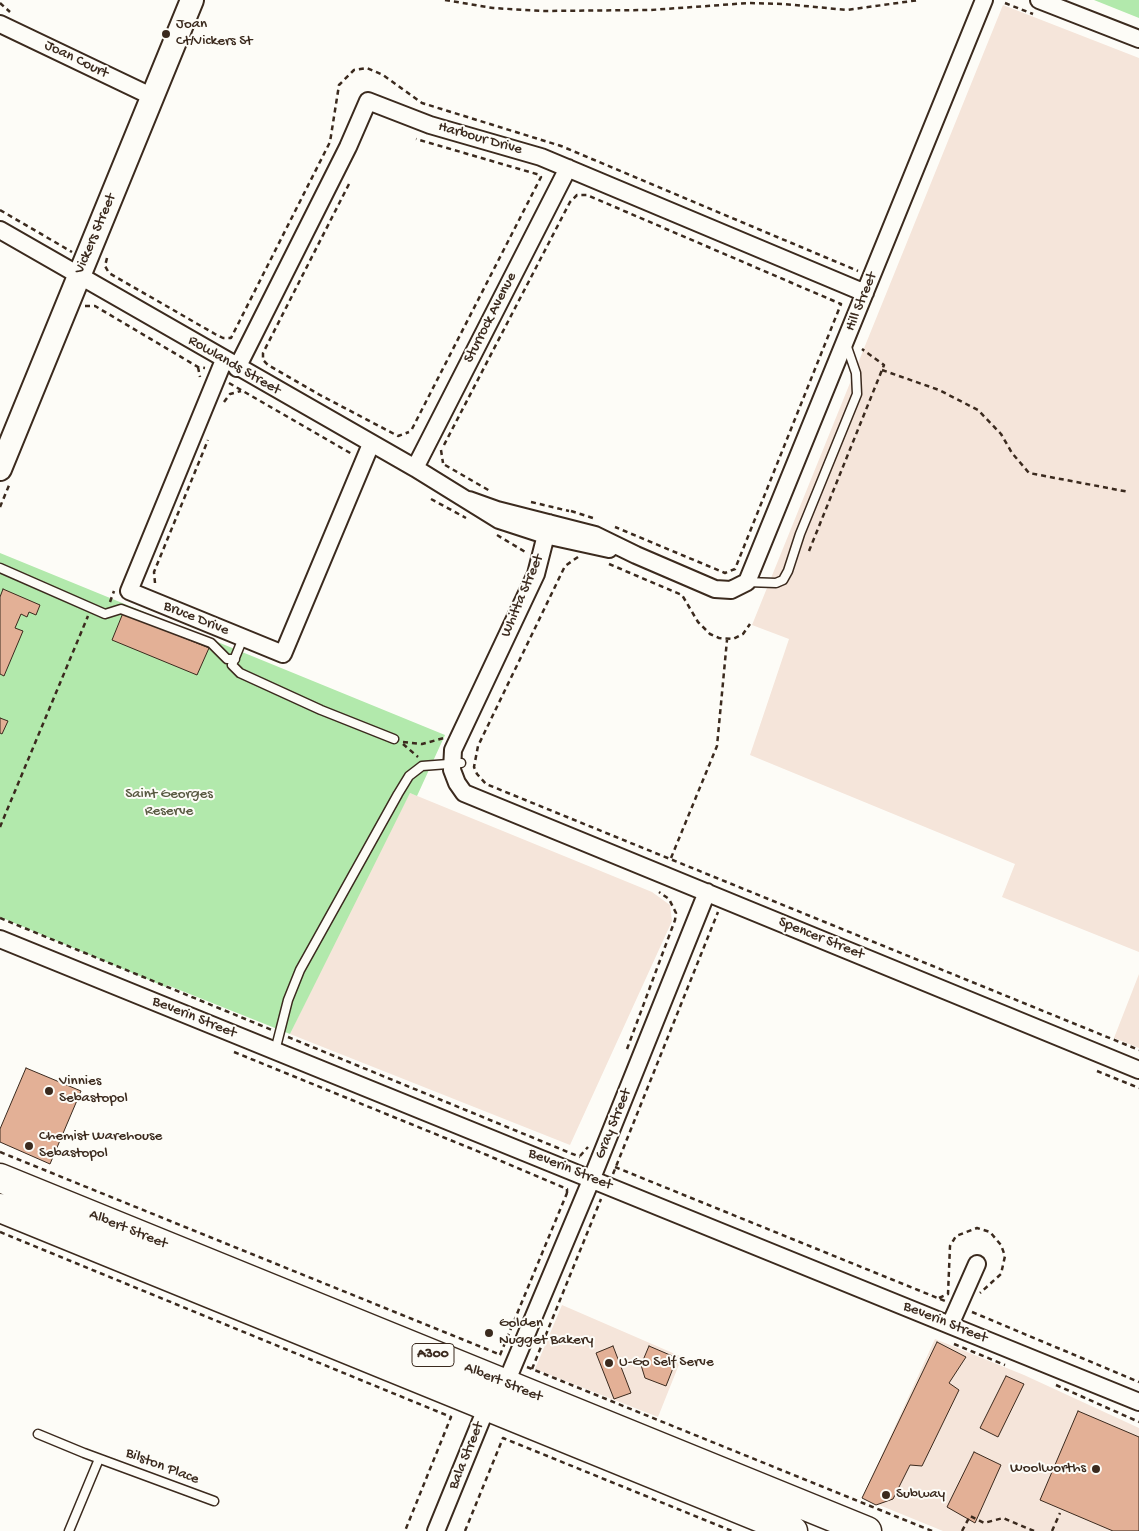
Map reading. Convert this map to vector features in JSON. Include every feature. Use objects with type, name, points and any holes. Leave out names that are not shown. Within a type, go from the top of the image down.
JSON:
[{"type":"highway","name":"Albert Street","points":[[0,1178],[866,1531]]},
{"type":"highway","name":"Albert Street","points":[[0,1208],[794,1531]]},
{"type":"street","name":"Vickers Street","points":[[0,469],[192,0]]},
{"type":"street","name":"Hill Street","points":[[747,582],[984,0]]},
{"type":"street","points":[[1039,0],[1139,38]]},
{"type":"street","name":"Joan Court","points":[[6,19],[153,97]]},
{"type":"street","name":"Harbour Drive","points":[[231,364],[348,147],[368,100],[423,122],[532,154],[568,168],[865,294]]},
{"type":"street","name":"Sturrock Avenue","points":[[415,468],[568,168]]},
{"type":"street","name":"Rowlands Street","points":[[0,230],[415,468],[507,524],[587,538],[636,555],[727,594],[747,582]]},
{"type":"street","name":"Bruce Drive","points":[[231,364],[218,376],[129,591],[283,654],[371,444]]},
{"type":"street","name":"Whitta Street","points":[[463,785],[456,764],[457,741],[533,581],[550,532]]},
{"type":"street","name":"Whitta Street","points":[[456,764],[541,584],[550,532]]},
{"type":"street","name":"Spencer Street","points":[[463,785],[480,798],[502,810],[1139,1070]]},
{"type":"street","name":"Gray Street","points":[[491,1408],[592,1178],[706,892]]},
{"type":"street","name":"Beverin Street","points":[[0,939],[592,1178],[1139,1402]]},
{"type":"street","points":[[950,1326],[977,1264]]},
{"type":"street","name":"Bala Street","points":[[436,1531],[491,1408]]},
{"type":"lane","points":[[747,582],[776,583],[783,580],[788,571],[800,534],[857,394],[858,385],[854,366],[845,343]]},
{"type":"lane","points":[[0,568],[105,614],[122,609],[211,642],[227,659],[235,659]]},
{"type":"lane","points":[[244,638],[232,665],[240,673],[321,710],[394,740]]},
{"type":"lane","points":[[275,1051],[290,995],[304,961],[373,835],[409,776],[417,769],[427,765],[456,764]]},
{"type":"lane","name":"Bilston Place","points":[[38,1434],[99,1459],[214,1501]]},
{"type":"lane","points":[[70,1531],[99,1459]]},
{"type":"path","points":[[445,0],[492,8],[542,11],[651,10],[749,3],[847,10],[920,0]]},
{"type":"path","points":[[0,3],[6,19]]},
{"type":"path","points":[[108,257],[105,266],[109,273],[215,334],[223,338],[231,338],[330,142],[339,85],[350,72],[367,68],[383,75],[422,103],[562,146],[872,277]]},
{"type":"path","points":[[412,429],[541,177],[540,175],[416,139]]},
{"type":"path","points":[[349,184],[263,353],[263,360],[320,395],[398,436],[409,432]]},
{"type":"path","points":[[496,494],[444,464],[441,450],[570,202],[577,195],[587,195],[841,304],[735,569],[725,573],[610,525]]},
{"type":"path","points":[[0,210],[72,252],[76,243]]},
{"type":"path","points":[[82,310],[88,305],[95,306],[364,461]]},
{"type":"path","points":[[809,551],[884,365],[862,349]]},
{"type":"path","points":[[882,370],[939,390],[978,410],[1001,434],[1015,457],[1029,472],[1087,484],[1114,487],[1129,492]]},
{"type":"path","points":[[224,402],[230,394],[243,392]]},
{"type":"path","points":[[155,582],[154,572],[209,438]]},
{"type":"path","points":[[523,500],[570,511],[587,538],[574,558],[565,566],[478,746],[475,771],[486,784],[1139,1050]]},
{"type":"path","points":[[604,562],[682,595],[700,625],[710,634],[727,640],[743,634],[750,624]]},
{"type":"path","points":[[0,827],[91,608]]},
{"type":"path","points":[[671,858],[717,746],[727,640]]},
{"type":"path","points":[[427,765],[400,741],[422,744],[447,737],[457,741]]},
{"type":"path","points":[[625,1053],[675,920],[676,913],[669,899],[659,892]]},
{"type":"path","points":[[723,899],[615,1167],[946,1301]]},
{"type":"path","points":[[0,918],[580,1157],[590,1145]]},
{"type":"path","points":[[0,1152],[500,1355],[567,1188],[234,1052]]},
{"type":"path","points":[[1097,1071],[1139,1088]]},
{"type":"path","points":[[601,1200],[532,1369],[932,1531]]},
{"type":"path","points":[[938,1298],[948,1294],[950,1246],[956,1236],[976,1228],[990,1232],[1001,1245],[1005,1256],[1001,1274],[976,1297]]},
{"type":"path","points":[[0,1232],[451,1417],[405,1531]]},
{"type":"path","points":[[972,1308],[975,1313],[1139,1382]]},
{"type":"path","points":[[953,1344],[1012,1368]]},
{"type":"path","points":[[1053,1384],[1139,1422]]},
{"type":"path","points":[[465,1531],[503,1438],[732,1531]]},
{"type":"path","points":[[1052,1531],[1060,1513]]},
{"type":"path","points":[[962,1531],[970,1516],[984,1523],[1003,1518],[1034,1531]]},
{"type":"shaded area","points":[[1003,5],[1139,58],[1139,952],[1002,897],[1015,864],[750,755],[789,639],[752,625]]},
{"type":"shaded area","points":[[410,793],[652,892],[670,905],[672,921],[570,1145],[290,1034],[377,854]]},
{"type":"shaded area","points":[[1139,974],[1139,1048],[1114,1038]]},
{"type":"shaded area","name":"U-Go Self Serve","points":[[562,1305],[682,1357],[658,1417],[535,1369]]},
{"type":"shaded area","points":[[935,1339],[1024,1375],[1139,1428],[1139,1531],[943,1531],[862,1498]]},
{"type":"green space","points":[[1094,0],[1139,0],[1139,18]]},
{"type":"green space","name":"Saint Georges Reserve","points":[[0,553],[445,735],[417,796],[410,793],[290,1034],[167,985],[166,987],[0,917]]},
{"type":"building","points":[[3,589],[40,605],[36,615],[29,612],[27,617],[21,614],[15,628],[23,631],[4,676],[0,674],[0,597]]},
{"type":"building","points":[[123,613],[209,648],[197,675],[112,640]]},
{"type":"building","points":[[0,718],[8,721],[2,734],[0,733]]},
{"type":"building","points":[[26,1068],[81,1091],[50,1164],[0,1142],[0,1129]]},
{"type":"building","points":[[937,1342],[966,1357],[949,1383],[959,1390],[922,1466],[910,1465],[893,1499],[876,1505],[862,1498]]},
{"type":"building","points":[[613,1346],[631,1393],[614,1399],[596,1353]]},
{"type":"building","points":[[649,1346],[677,1358],[666,1386],[645,1378],[641,1365]]},
{"type":"building","points":[[1006,1376],[1024,1384],[998,1437],[980,1428]]},
{"type":"building","name":"Woolworths","points":[[1078,1411],[1139,1437],[1139,1531],[1113,1531],[1040,1500]]},
{"type":"building","points":[[974,1452],[1001,1465],[975,1523],[947,1507]]},
{"type":"place","name":"Joan Ct/Vickers St","points":[[166,34]]},
{"type":"place","name":"Vinnies Sebastopol","points":[[49,1091]]},
{"type":"place","name":"Chemist Warehouse Sebastopol","points":[[29,1146]]},
{"type":"place","name":"Golden Nugget Bakery","points":[[489,1333]]},
{"type":"place","name":"U-Go Self Serve","points":[[609,1363]]},
{"type":"place","name":"Woolworths","points":[[1096,1469]]},
{"type":"place","name":"Subway","points":[[886,1495]]}]
